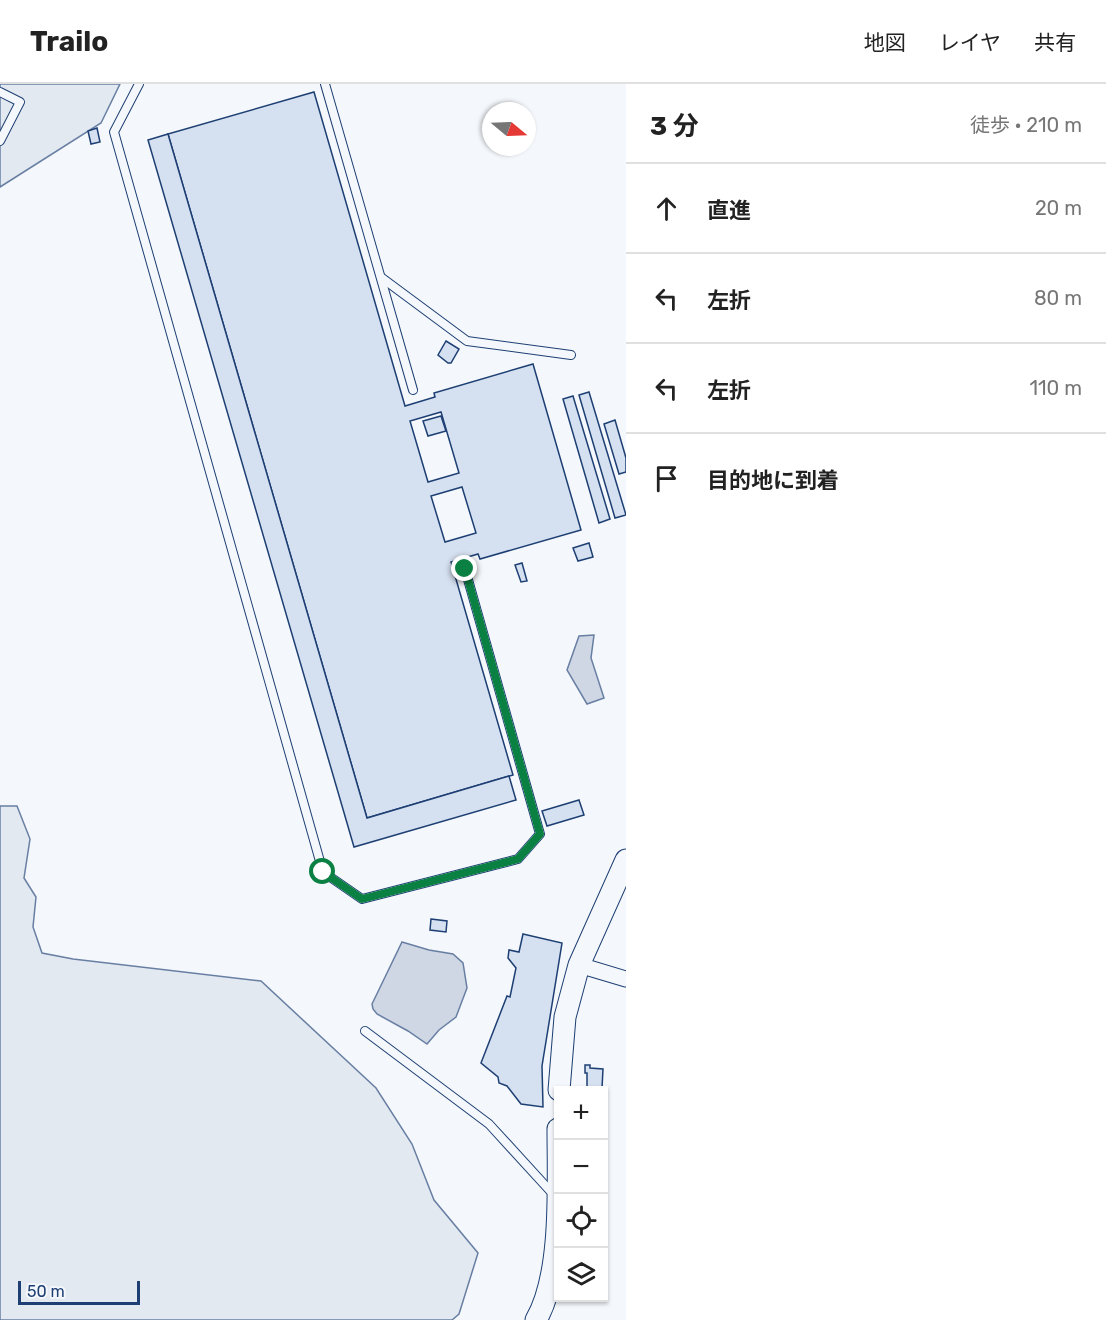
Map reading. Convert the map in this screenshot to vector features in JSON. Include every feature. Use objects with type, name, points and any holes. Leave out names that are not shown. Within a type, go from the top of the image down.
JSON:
[{"type":"main road","points":[[559,1086],[565,1017],[579,965],[626,860]]},
{"type":"main road","points":[[558,1140],[558,1194]]},
{"type":"main road","points":[[536,1320],[553,1270],[555,1248]]},
{"type":"street","points":[[579,965],[626,979]]},
{"type":"lane","points":[[139,84],[114,132],[323,872],[362,899],[518,859],[540,834],[465,569]]},
{"type":"lane","points":[[325,84],[413,390]]},
{"type":"lane","points":[[0,92],[20,102],[0,141]]},
{"type":"lane","points":[[381,277],[467,341],[572,356]]},
{"type":"lane","points":[[365,1031],[489,1124],[554,1195]]},
{"type":"shaded area","points":[[0,84],[120,84],[101,123],[0,187]]},
{"type":"shaded area","points":[[594,635],[591,658],[604,698],[587,704],[567,670],[579,636]]},
{"type":"shaded area","points":[[0,806],[17,806],[30,839],[24,878],[36,897],[33,927],[42,953],[73,959],[261,981],[376,1088],[412,1144],[434,1200],[478,1253],[459,1314],[452,1320],[0,1320]]},
{"type":"shaded area","points":[[402,942],[453,954],[463,963],[467,988],[456,1017],[439,1030],[427,1044],[377,1014],[373,1009],[372,1004]]},
{"type":"building","points":[[314,92],[405,406],[435,397],[434,393],[533,364],[581,530],[480,559],[478,554],[451,562],[513,775],[367,818],[168,134]],"holes":[[[441,412],[459,473],[428,482],[410,421]],[[462,487],[476,533],[445,542],[431,496]]]},
{"type":"building","points":[[97,128],[100,142],[91,144],[88,131]]},
{"type":"building","points":[[168,134],[367,818],[509,776],[516,800],[354,847],[148,140]]},
{"type":"building","points":[[446,341],[459,349],[451,363],[438,355]]},
{"type":"building","points":[[589,392],[626,515],[615,518],[579,395]]},
{"type":"building","points":[[573,396],[610,519],[599,523],[563,399]]},
{"type":"building","points":[[441,416],[446,431],[428,436],[423,421]]},
{"type":"building","points":[[615,420],[626,458],[626,472],[619,474],[604,424]]},
{"type":"building","points":[[589,543],[593,557],[578,561],[573,548]]},
{"type":"building","points":[[522,563],[527,581],[521,582],[515,565]]},
{"type":"building","points":[[579,800],[584,815],[547,826],[542,811]]},
{"type":"building","points":[[431,919],[447,921],[446,932],[430,930]]},
{"type":"building","points":[[523,934],[562,943],[542,1066],[543,1107],[521,1104],[507,1086],[499,1083],[498,1077],[481,1063],[507,996],[510,997],[516,968],[508,958],[509,950],[519,952]]},
{"type":"building","points":[[585,1065],[590,1065],[590,1068],[603,1069],[602,1086],[587,1086],[587,1073],[585,1073]]},
{"type":"route","points":[[323,872],[362,899],[518,859],[540,834],[465,569]]}]
